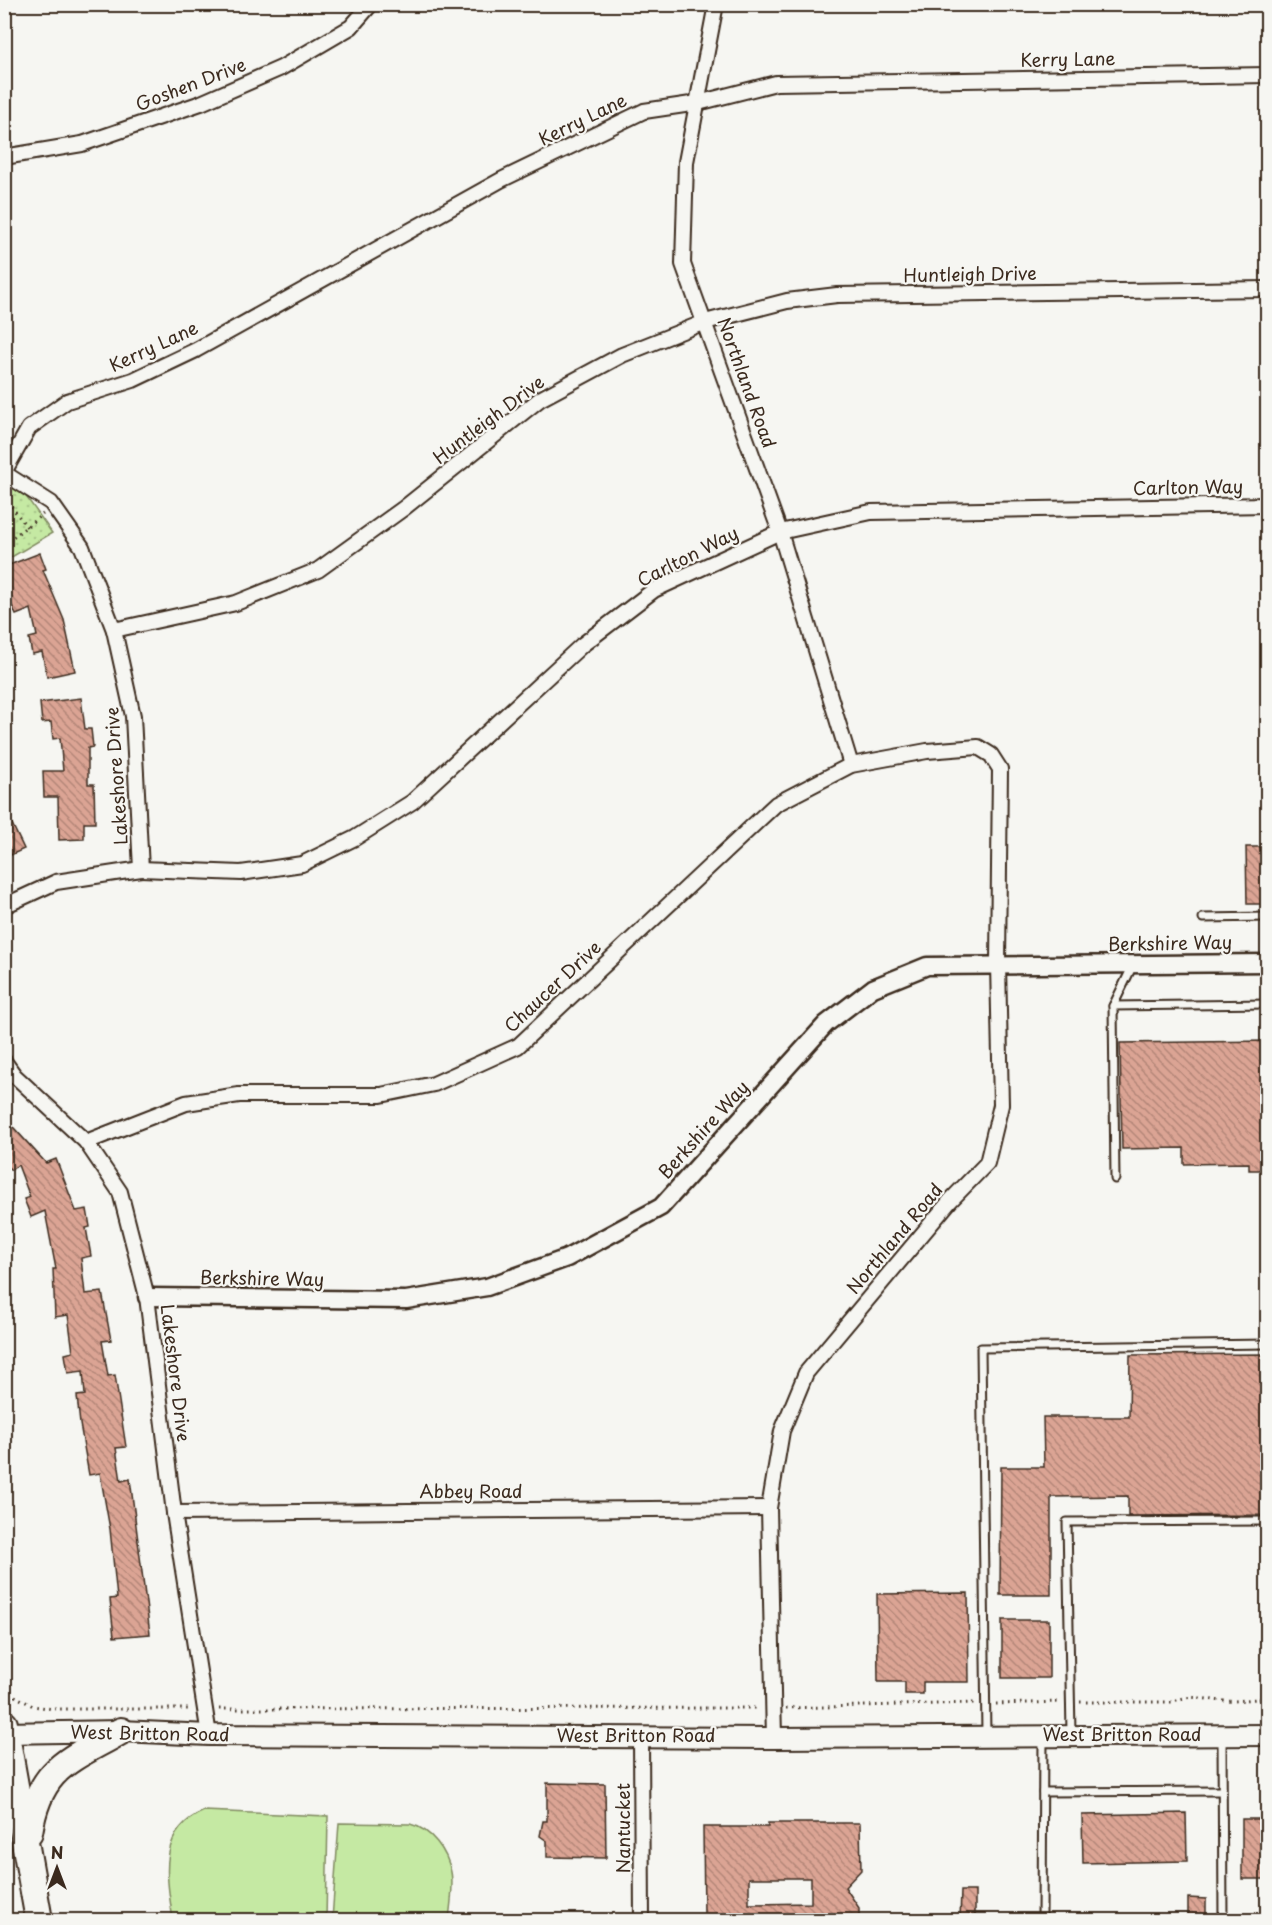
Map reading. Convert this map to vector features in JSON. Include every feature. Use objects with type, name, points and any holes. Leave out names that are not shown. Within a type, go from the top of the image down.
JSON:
[{"type":"highway","points":[[7,1723],[39,1920]]},
{"type":"highway","points":[[26,1847],[36,1797],[43,1784],[57,1769],[122,1731]]},
{"type":"main road","name":"West Britton Road","points":[[7,1723],[209,1735],[774,1738],[1268,1735]]},
{"type":"street","name":"Goshen Drive","points":[[4,157],[82,144],[201,103],[291,62],[351,27],[371,4]]},
{"type":"street","name":"Northland Road","points":[[716,4],[686,162],[683,264],[780,532],[851,765]]},
{"type":"street","name":"Kerry Lane","points":[[4,473],[29,428],[67,401],[133,381],[196,350],[501,180],[644,111],[698,103],[776,83],[1268,75]]},
{"type":"street","name":"Huntleigh Drive","points":[[114,630],[236,603],[318,570],[404,508],[540,399],[622,355],[705,322],[787,301],[837,295],[1268,289]]},
{"type":"street","name":"Lakeshore Drive","points":[[4,473],[51,503],[82,547],[114,630],[133,716],[141,869],[56,882],[4,906]]},
{"type":"street","name":"Carlton Way","points":[[141,869],[241,873],[302,864],[355,838],[412,802],[582,645],[654,590],[780,532],[872,512],[1268,505]]},
{"type":"street","name":"Chaucer Drive","points":[[86,1142],[186,1103],[240,1095],[381,1095],[434,1084],[518,1046],[776,804],[851,765],[927,751],[978,747],[991,754]]},
{"type":"street","name":"Northland Road","points":[[774,1738],[769,1508],[782,1431],[806,1373],[950,1201],[987,1163],[1001,1105],[998,964],[999,769],[991,754]]},
{"type":"street","name":"Berkshire Way","points":[[147,1297],[406,1300],[487,1287],[567,1258],[661,1207],[826,1024],[873,988],[927,966],[1268,963]]},
{"type":"street","name":"Lakeshore Drive","points":[[4,1061],[14,1075],[86,1142],[120,1192],[147,1297],[174,1513],[209,1735]]},
{"type":"street","name":"Abbey Road","points":[[174,1513],[769,1508]]},
{"type":"street","name":"Nantucket","points":[[641,1736],[642,1920]]},
{"type":"lane","points":[[1203,918],[1268,917]]},
{"type":"lane","points":[[1115,1179],[1113,1006],[1133,965]]},
{"type":"lane","points":[[1113,1006],[1268,1005]]},
{"type":"lane","points":[[986,1736],[981,1348],[1268,1344]]},
{"type":"lane","points":[[1071,1735],[1067,1522],[1268,1521]]},
{"type":"lane","points":[[1042,1920],[1043,1735]]},
{"type":"lane","points":[[1221,1736],[1223,1920]]},
{"type":"lane","points":[[1043,1792],[1221,1791]]},
{"type":"path","points":[[4,496],[27,526]]},
{"type":"path","points":[[4,544],[43,514]]},
{"type":"path","name":"West Britton Road","points":[[785,1708],[1172,1702],[1183,1697],[1202,1696],[1223,1701],[1268,1699]]},
{"type":"path","points":[[7,1723],[16,1697],[33,1706],[54,1709],[180,1709]]},
{"type":"path","name":"West Britton Road","points":[[219,1709],[749,1708]]},
{"type":"green space","points":[[4,477],[25,495],[52,533],[5,561]]},
{"type":"green space","points":[[204,1811],[328,1816],[326,1920],[173,1920],[168,1873],[168,1858],[172,1843],[178,1831],[189,1820]]},
{"type":"green space","points":[[339,1823],[410,1824],[431,1836],[446,1856],[451,1872],[449,1920],[332,1920]]},
{"type":"building","points":[[40,553],[46,569],[43,570],[64,620],[75,671],[47,677],[42,652],[32,654],[29,638],[37,636],[31,609],[16,615],[4,587],[4,567]]},
{"type":"building","points":[[81,698],[85,729],[91,729],[93,747],[88,748],[88,784],[94,784],[95,823],[84,823],[84,839],[59,840],[58,797],[44,797],[43,771],[63,771],[60,738],[53,739],[51,722],[42,723],[40,703]]},
{"type":"building","points":[[4,807],[24,849],[4,858]]},
{"type":"building","points":[[1246,847],[1268,847],[1268,904],[1247,904]]},
{"type":"building","points":[[1268,1041],[1268,1170],[1249,1170],[1249,1163],[1184,1164],[1184,1148],[1122,1149],[1120,1043]]},
{"type":"building","points":[[4,1117],[46,1163],[56,1159],[76,1211],[87,1209],[90,1227],[86,1228],[91,1256],[81,1258],[85,1294],[102,1292],[111,1340],[102,1341],[108,1376],[115,1375],[126,1447],[116,1448],[121,1481],[130,1479],[150,1634],[114,1637],[110,1599],[117,1598],[110,1529],[100,1473],[89,1475],[80,1424],[77,1396],[85,1395],[83,1371],[68,1373],[65,1354],[73,1352],[68,1315],[55,1317],[53,1269],[56,1269],[45,1211],[31,1217],[24,1199],[30,1197],[18,1165],[11,1170],[4,1163]]},
{"type":"building","points":[[1268,1354],[1268,1515],[1128,1516],[1128,1496],[1051,1497],[1051,1595],[1000,1595],[1001,1467],[1044,1467],[1043,1417],[1129,1417],[1130,1355]]},
{"type":"building","points":[[968,1593],[969,1682],[923,1682],[923,1694],[905,1694],[905,1682],[878,1682],[877,1594]]},
{"type":"building","points":[[1002,1620],[1049,1620],[1049,1678],[1002,1678]]},
{"type":"building","points":[[547,1783],[605,1784],[606,1858],[547,1857],[547,1841],[540,1836],[543,1821],[547,1821]]},
{"type":"building","points":[[1186,1813],[1187,1861],[1083,1863],[1082,1815]]},
{"type":"building","points":[[1242,1819],[1262,1819],[1262,1822],[1268,1822],[1268,1879],[1242,1879]]},
{"type":"building","points":[[768,1823],[860,1823],[861,1870],[845,1887],[859,1908],[859,1920],[709,1920],[704,1915],[703,1827],[768,1827]],"holes":[[[749,1878],[811,1878],[811,1903],[749,1904]]]},
{"type":"building","points":[[961,1891],[975,1891],[975,1920],[960,1920]]},
{"type":"building","points":[[1188,1898],[1206,1899],[1206,1920],[1188,1920]]},
{"type":"waterway","points":[[4,1465],[7,1478]]}]
